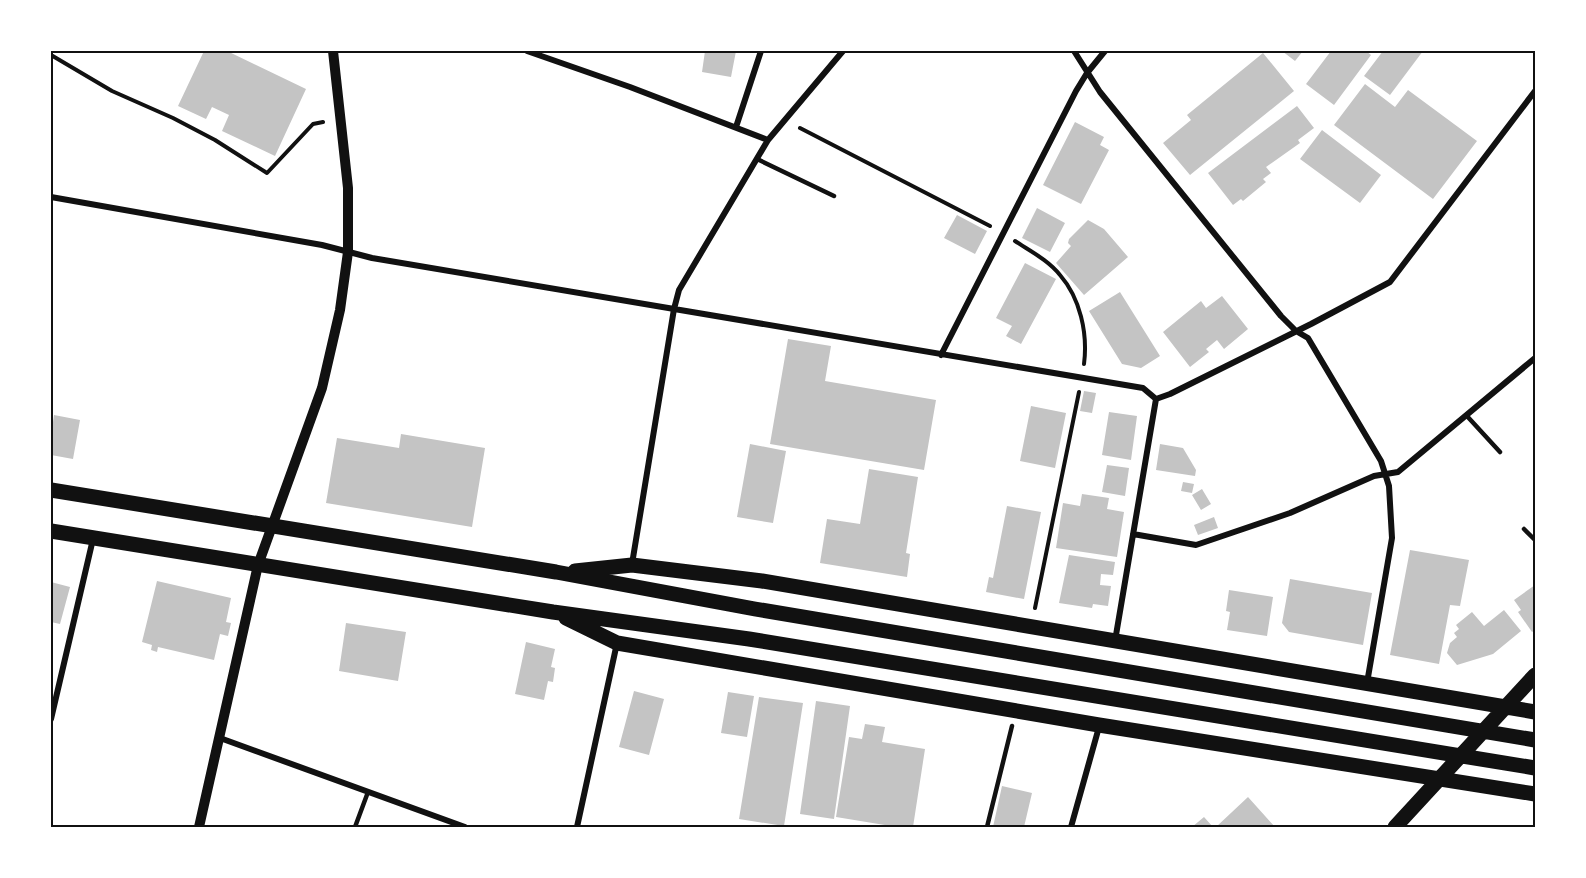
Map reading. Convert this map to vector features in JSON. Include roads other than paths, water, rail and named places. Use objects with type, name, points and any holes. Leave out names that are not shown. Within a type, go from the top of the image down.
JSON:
[{"type":"main road","points":[[51,490],[556,573],[755,609],[1535,740]]},
{"type":"main road","points":[[51,531],[553,612],[749,639],[1535,768]]},
{"type":"main road","points":[[556,573],[632,565],[762,581],[1535,712]]},
{"type":"main road","points":[[553,612],[617,643],[1100,725],[1535,794]]},
{"type":"main road","points":[[1395,827],[1535,675]]},
{"type":"street","points":[[199,827],[258,565],[322,388],[340,310],[348,252],[348,188],[333,51]]},
{"type":"street","points":[[527,51],[768,140]]},
{"type":"street","points":[[736,127],[761,51]]},
{"type":"street","points":[[632,565],[679,290],[768,140],[843,51]]},
{"type":"street","points":[[1074,51],[1087,73],[1266,297],[1296,331],[1308,338],[1380,461],[1389,486],[1392,538],[1367,684]]},
{"type":"street","points":[[941,355],[1087,73],[1105,51]]},
{"type":"street","points":[[1156,399],[1390,282],[1535,91]]},
{"type":"street","points":[[51,197],[322,244],[372,258],[1143,388],[1156,399]]},
{"type":"street","points":[[1133,534],[1196,546],[1290,513],[1374,476],[1398,472],[1535,358]]},
{"type":"street","points":[[1115,642],[1156,399]]},
{"type":"street","points":[[51,719],[93,538]]},
{"type":"street","points":[[577,827],[617,643]]},
{"type":"street","points":[[1071,827],[1100,725]]},
{"type":"street","points":[[220,738],[445,823],[465,827]]},
{"type":"lane","points":[[757,159],[834,196]]},
{"type":"lane","points":[[1466,415],[1500,452]]},
{"type":"lane","points":[[1524,529],[1535,540]]},
{"type":"lane","points":[[987,827],[1012,726]]},
{"type":"lane","points":[[355,827],[368,792]]}]
